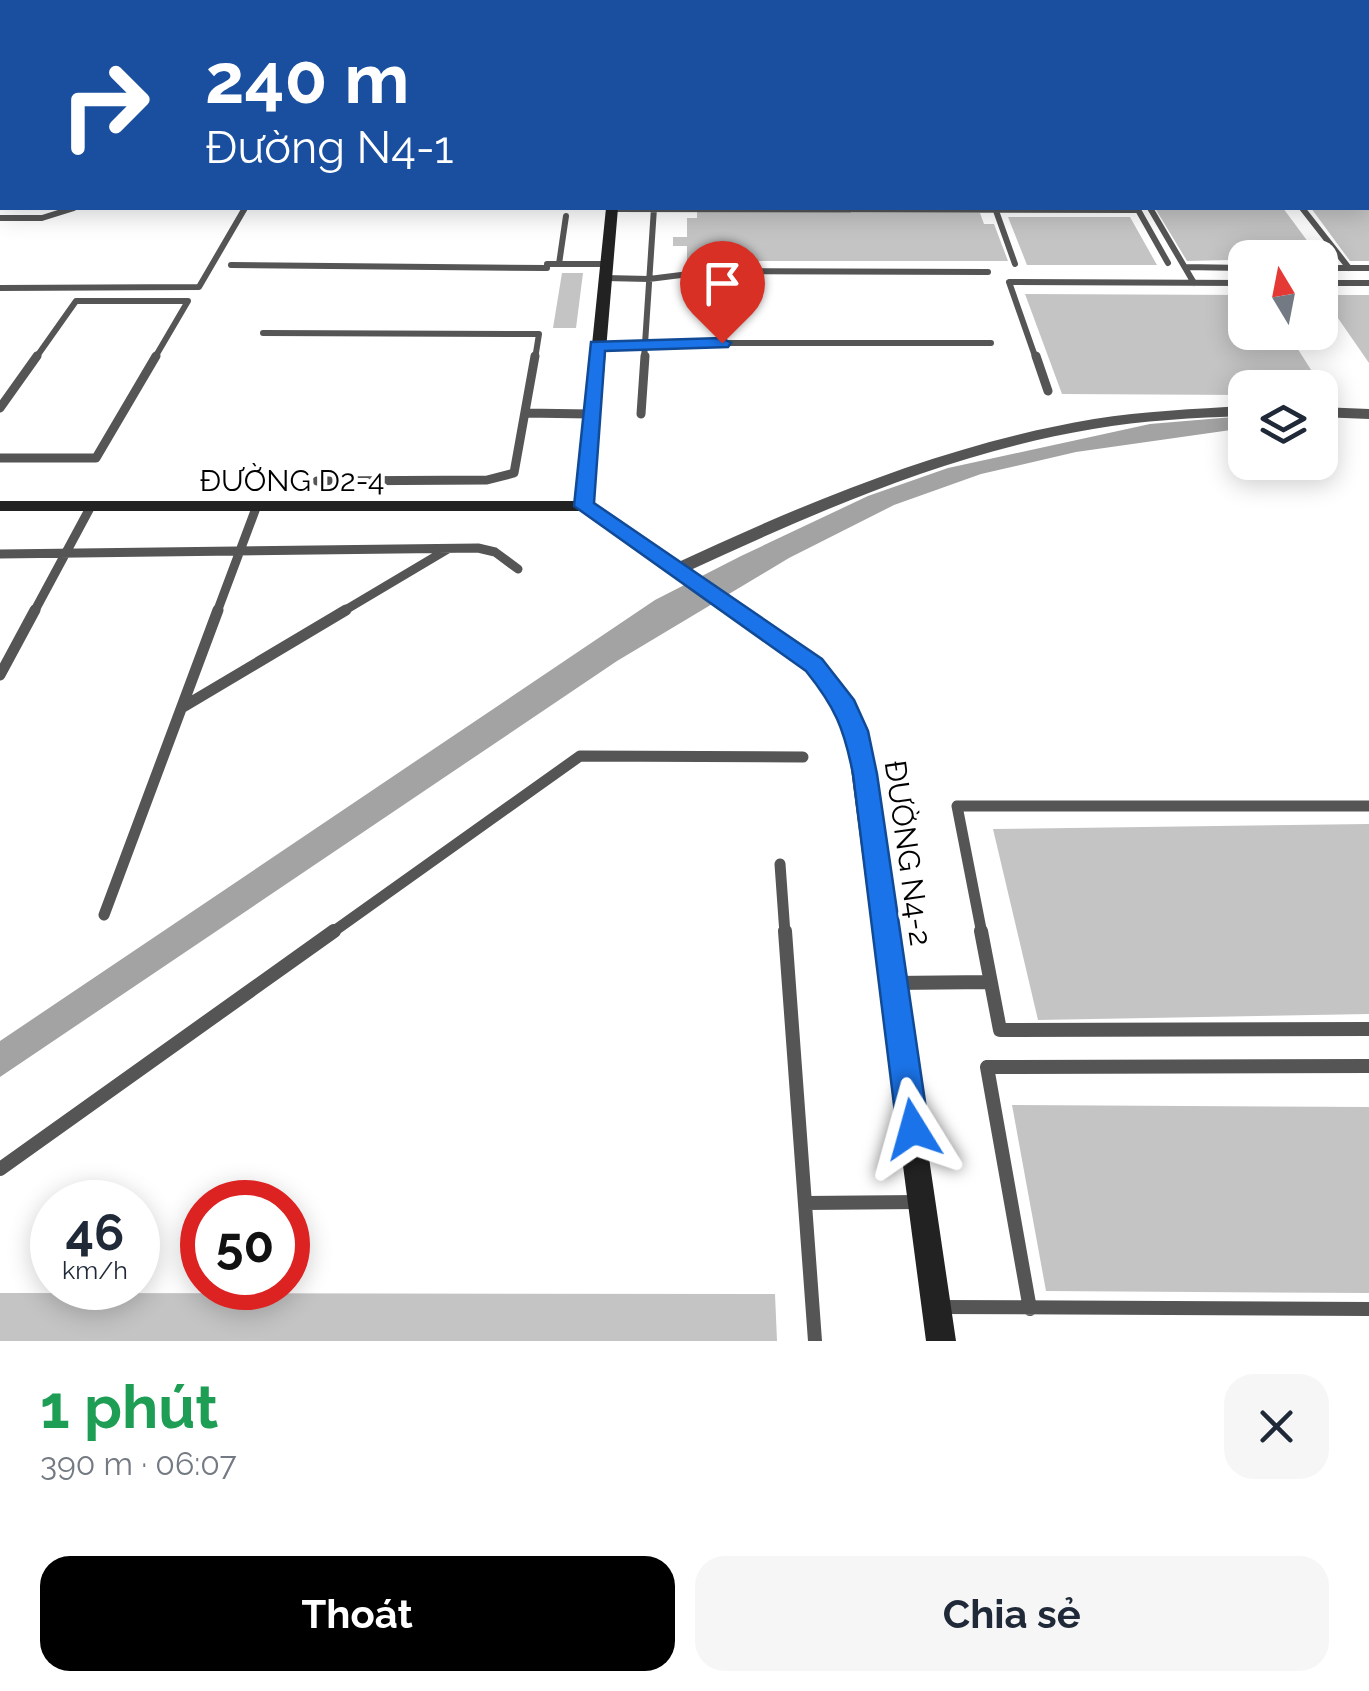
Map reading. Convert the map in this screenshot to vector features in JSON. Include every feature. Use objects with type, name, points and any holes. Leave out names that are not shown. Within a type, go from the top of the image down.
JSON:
[{"type":"main road","points":[[584,506],[612,210]]},
{"type":"main road","name":"ĐƯỜNG D2-4","points":[[0,506],[584,506]]},
{"type":"main road","name":"ĐƯỜNG N4-2","points":[[584,506],[742,612],[821,671],[842,700],[856,731],[942,1341]]},
{"type":"street","points":[[678,569],[802,510],[955,454],[1133,419],[1228,412]]},
{"type":"street","points":[[1338,413],[1369,414]]},
{"type":"lane","points":[[0,218],[42,218],[68,210]]},
{"type":"lane","points":[[0,288],[199,287],[243,210]]},
{"type":"lane","points":[[641,414],[654,210]]},
{"type":"lane","points":[[995,210],[1015,264]]},
{"type":"lane","points":[[1139,210],[1168,262]]},
{"type":"lane","points":[[1151,210],[1194,282]]},
{"type":"lane","points":[[1304,210],[1349,268]]},
{"type":"lane","points":[[558,264],[566,216]]},
{"type":"lane","points":[[231,265],[547,268],[547,264],[558,264],[649,279],[714,272],[988,272]]},
{"type":"lane","points":[[1184,267],[1228,268]]},
{"type":"lane","points":[[1338,268],[1369,269]]},
{"type":"lane","points":[[1048,391],[1009,282],[1228,282]]},
{"type":"lane","points":[[1338,282],[1369,283]]},
{"type":"lane","points":[[0,408],[76,300],[188,301],[96,458],[0,458]]},
{"type":"lane","points":[[263,334],[539,334],[516,470],[506,477],[318,482]]},
{"type":"lane","points":[[597,346],[992,344]]},
{"type":"lane","points":[[526,413],[590,414]]},
{"type":"lane","points":[[0,674],[91,506]]},
{"type":"lane","points":[[104,915],[256,508]]},
{"type":"lane","points":[[182,708],[449,549]]},
{"type":"lane","points":[[0,554],[489,550],[518,569]]},
{"type":"lane","points":[[0,1169],[580,756],[802,757]]},
{"type":"lane","points":[[1369,806],[956,806],[1000,1030],[1369,1028]]},
{"type":"lane","points":[[780,864],[815,1341]]},
{"type":"lane","points":[[893,983],[990,982]]},
{"type":"lane","points":[[1030,1309],[987,1067],[1369,1066]]},
{"type":"lane","points":[[805,1204],[923,1202]]},
{"type":"lane","points":[[937,1307],[1369,1309]]},
{"type":"shaded area","points":[[1228,417],[1228,430],[1076,452],[981,474],[894,505],[789,558],[617,661],[0,1077],[0,1041],[655,600],[868,496],[948,468],[1150,424]]},
{"type":"building","points":[[1156,210],[1284,210],[1307,240],[1228,240],[1228,260],[1187,261]]},
{"type":"building","points":[[1312,210],[1369,210],[1369,261],[1350,261]]},
{"type":"building","points":[[697,212],[980,213],[984,224],[994,224],[1008,261],[687,261],[687,246],[673,246],[673,237],[687,237],[687,218],[697,218]]},
{"type":"building","points":[[1008,217],[1130,217],[1157,265],[1027,265]]},
{"type":"building","points":[[562,273],[583,273],[576,328],[553,328]]},
{"type":"building","points":[[1025,294],[1228,295],[1228,350],[1298,350],[1311,370],[1228,370],[1228,395],[1062,394]]},
{"type":"building","points":[[1338,295],[1369,295],[1369,363],[1338,318]]},
{"type":"building","points":[[1369,824],[1369,1014],[1038,1020],[993,829]]},
{"type":"building","points":[[1012,1105],[1369,1107],[1369,1293],[1046,1291]]},
{"type":"building","points":[[0,1293],[30,1293],[30,1310],[160,1310],[160,1293],[180,1293],[180,1310],[310,1310],[310,1293],[775,1294],[777,1341],[0,1341]]},
{"type":"route","points":[[722,343],[597,346],[584,506],[814,665],[842,700],[856,731],[865,774],[913,1129]]}]
